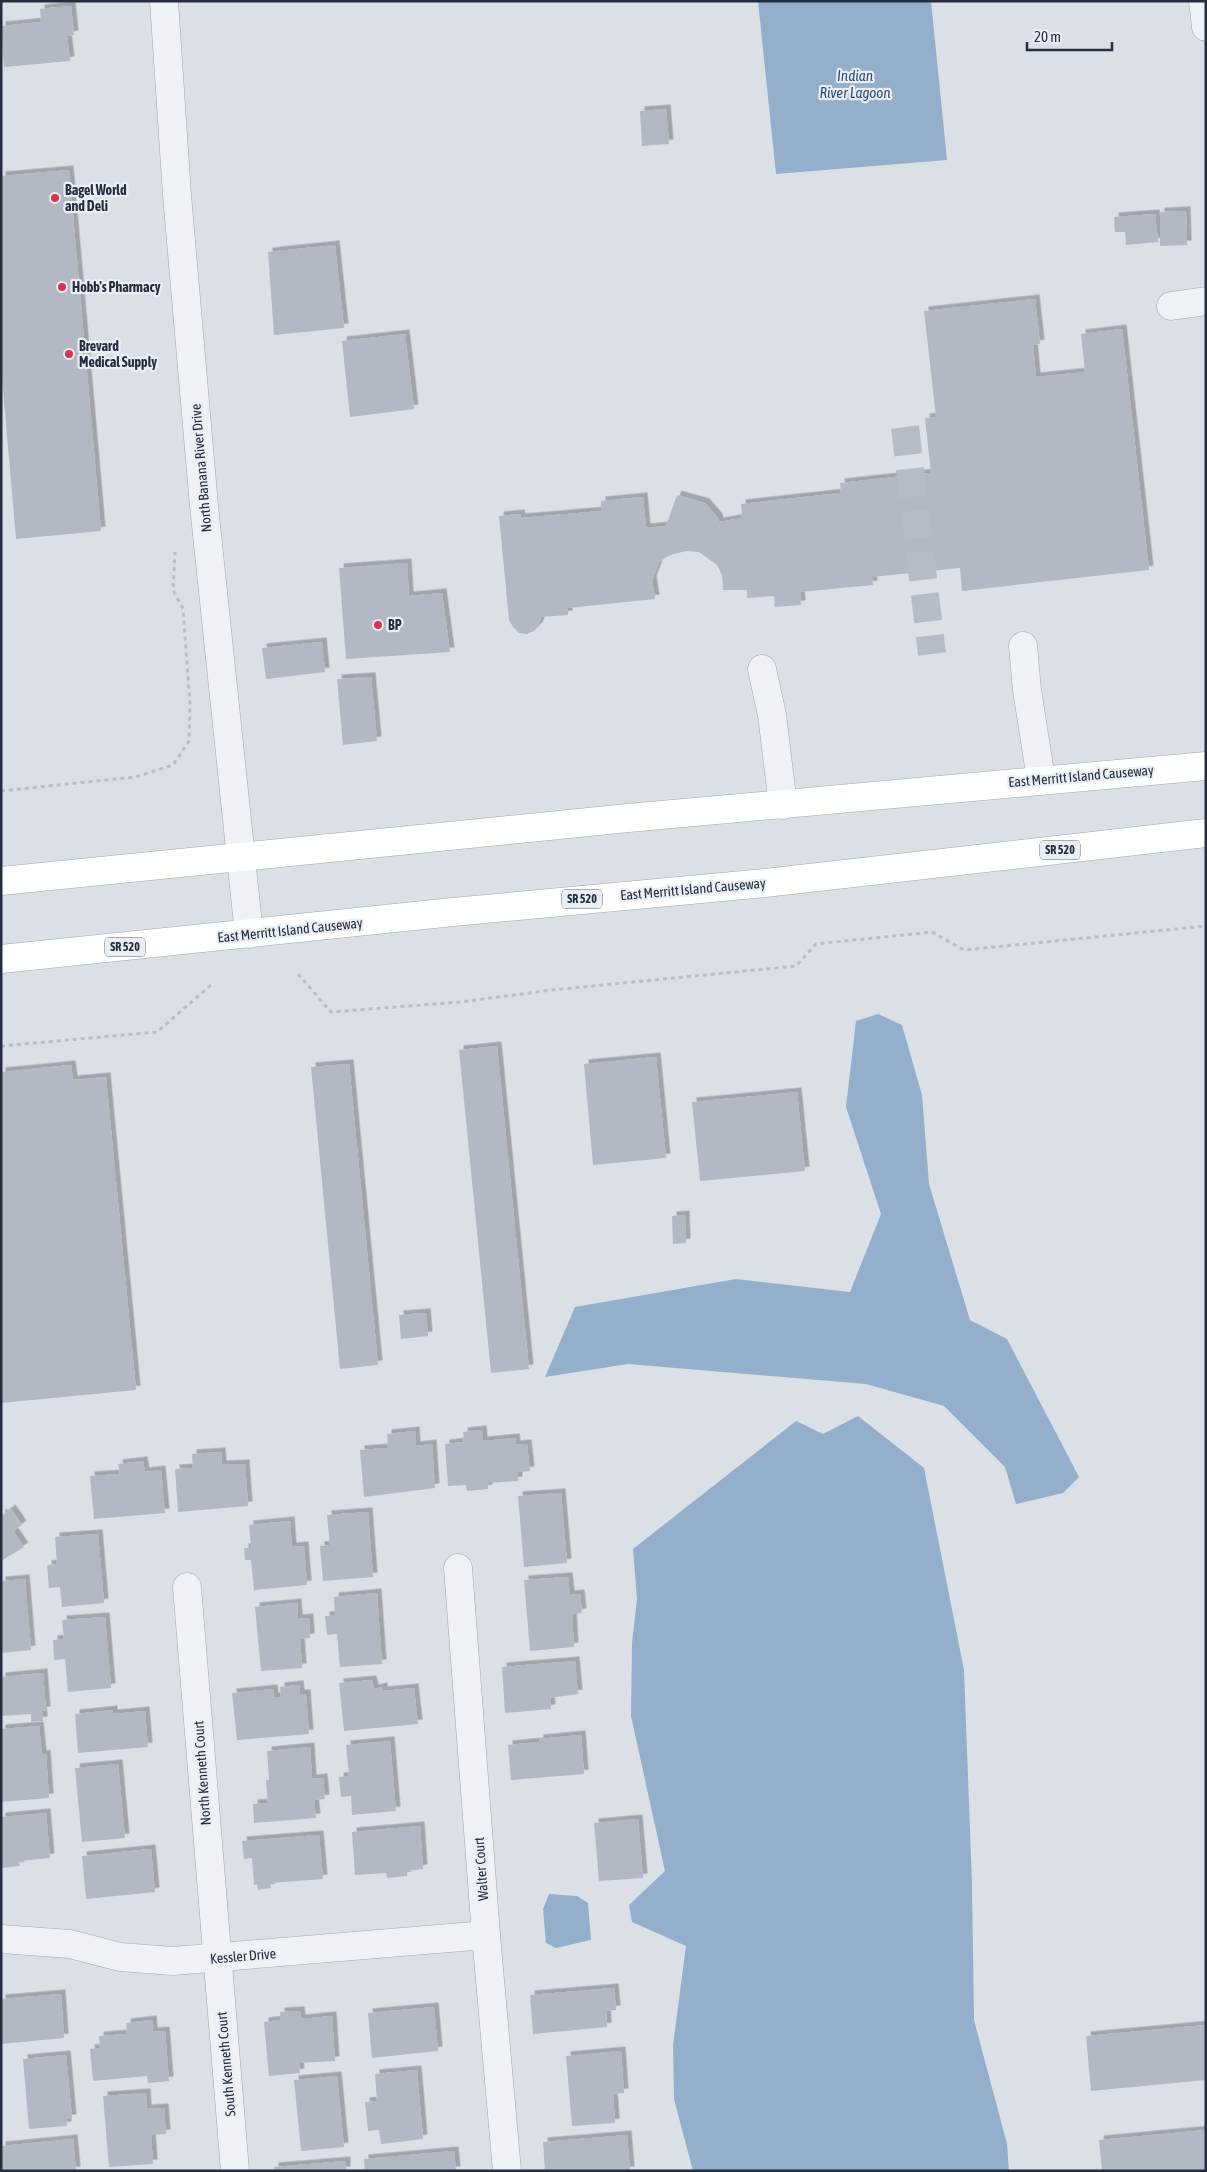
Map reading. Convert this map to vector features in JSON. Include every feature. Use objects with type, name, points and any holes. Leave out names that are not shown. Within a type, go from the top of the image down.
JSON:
[{"type":"main road","name":"East Merritt Island Causeway","points":[[1,881],[1041,779],[1206,766]]},
{"type":"main road","name":"East Merritt Island Causeway","points":[[1,959],[453,912],[765,883],[1206,833]]},
{"type":"street","name":"North Banana River Drive","points":[[164,1],[178,204],[203,497],[249,934]]},
{"type":"street","points":[[1203,1],[1206,26]]},
{"type":"street","points":[[1171,306],[1206,302]]},
{"type":"street","points":[[1023,646],[1027,690],[1041,779]]},
{"type":"street","points":[[762,669],[772,715],[783,805]]},
{"type":"street","name":"Walter Court","points":[[458,1568],[486,1935],[508,2171]]},
{"type":"street","name":"North Kenneth Court","points":[[188,1587],[217,1958]]},
{"type":"street","name":"Kessler Drive","points":[[1,1939],[70,1944],[120,1957],[173,1961],[486,1935]]},
{"type":"street","name":"South Kenneth Court","points":[[217,1958],[235,2171]]},
{"type":"path","points":[[1,791],[135,777],[173,765],[190,741],[190,704],[183,609],[173,590],[176,552]]},
{"type":"path","points":[[298,974],[331,1012],[460,1002],[552,990],[796,966],[816,944],[932,932],[964,950],[1206,926]]},
{"type":"path","points":[[1,1046],[157,1032],[211,985]]},
{"type":"water","name":"Indian River Lagoon","points":[[758,1],[931,1],[947,160],[776,174]]},
{"type":"water","points":[[878,1014],[902,1025],[922,1095],[929,1184],[970,1320],[1007,1339],[1079,1477],[1063,1493],[1016,1504],[1005,1467],[944,1406],[866,1384],[628,1364],[545,1377],[575,1307],[736,1279],[850,1292],[881,1214],[846,1107],[856,1021]]},
{"type":"water","points":[[858,1416],[924,1468],[964,1670],[972,1884],[974,2020],[1007,2144],[1009,2171],[693,2171],[674,2099],[673,2045],[686,1946],[632,1922],[629,1905],[665,1871],[631,1716],[632,1643],[637,1599],[633,1549],[796,1421],[823,1434]]},
{"type":"water","points":[[549,1894],[577,1896],[588,1903],[591,1940],[556,1948],[546,1943],[543,1909]]},
{"type":"building","points":[[71,6],[74,35],[67,36],[70,61],[4,67],[1,26],[41,22],[40,9]]},
{"type":"building","points":[[666,109],[669,144],[642,146],[640,111]]},
{"type":"building","points":[[69,170],[101,531],[16,539],[1,366],[1,176]]},
{"type":"building","points":[[1186,211],[1187,245],[1160,246],[1160,212]]},
{"type":"building","points":[[1155,214],[1158,242],[1126,245],[1125,232],[1115,232],[1114,217]]},
{"type":"building","points":[[335,245],[344,328],[274,335],[268,252]]},
{"type":"building","points":[[1035,299],[1040,344],[1033,345],[1036,377],[1085,372],[1081,334],[1122,329],[1149,570],[962,591],[960,568],[872,577],[873,585],[800,592],[801,605],[775,607],[774,596],[747,598],[747,590],[723,590],[722,575],[717,565],[699,552],[686,551],[670,555],[659,562],[652,580],[655,599],[568,608],[568,615],[541,617],[539,625],[534,631],[527,634],[519,633],[513,627],[509,620],[499,516],[520,514],[521,518],[601,511],[601,501],[643,497],[646,528],[666,526],[677,495],[705,503],[718,518],[719,522],[742,518],[741,504],[841,493],[840,483],[931,473],[925,418],[936,417],[924,311]]},
{"type":"building","points":[[405,334],[414,409],[350,417],[342,341]]},
{"type":"building","name":"BP","points":[[407,563],[409,596],[442,593],[450,652],[346,659],[339,568]]},
{"type":"building","points":[[322,642],[325,672],[266,679],[262,648]]},
{"type":"building","points":[[371,677],[377,741],[343,745],[337,679]]},
{"type":"building","points":[[497,1046],[529,1369],[491,1373],[459,1050]]},
{"type":"building","points":[[656,1057],[666,1158],[593,1165],[584,1064]]},
{"type":"building","points":[[349,1064],[378,1365],[340,1369],[311,1067]]},
{"type":"building","points":[[71,1065],[73,1080],[106,1077],[136,1390],[1,1403],[1,1072]]},
{"type":"building","points":[[797,1092],[805,1171],[700,1181],[692,1102]]},
{"type":"building","points":[[685,1215],[686,1243],[673,1244],[672,1216]]},
{"type":"building","points":[[426,1313],[428,1336],[401,1339],[399,1315]]},
{"type":"building","points":[[482,1430],[483,1441],[515,1438],[516,1445],[527,1444],[530,1471],[518,1472],[518,1481],[488,1483],[488,1489],[467,1491],[466,1485],[448,1486],[445,1444],[464,1442],[463,1432]]},
{"type":"building","points":[[415,1431],[416,1446],[432,1444],[435,1488],[364,1497],[360,1450],[388,1448],[387,1434]]},
{"type":"building","points":[[221,1452],[222,1465],[245,1464],[248,1506],[178,1512],[175,1469],[193,1468],[192,1454]]},
{"type":"building","points":[[143,1461],[145,1472],[161,1470],[165,1513],[94,1519],[90,1476],[120,1474],[118,1464]]},
{"type":"building","points":[[561,1493],[567,1563],[524,1567],[518,1496]]},
{"type":"building","points":[[11,1509],[22,1525],[13,1531],[24,1547],[1,1561],[1,1513],[3,1515]]},
{"type":"building","points":[[368,1512],[373,1577],[323,1581],[320,1546],[330,1545],[327,1515]]},
{"type":"building","points":[[290,1521],[292,1547],[304,1546],[307,1585],[254,1590],[251,1560],[245,1560],[244,1548],[251,1548],[249,1525]]},
{"type":"building","points":[[98,1534],[104,1603],[62,1607],[60,1587],[49,1588],[47,1565],[57,1564],[55,1537]]},
{"type":"building","points":[[568,1577],[570,1595],[580,1594],[582,1613],[572,1614],[574,1647],[530,1651],[524,1580]]},
{"type":"building","points":[[25,1579],[31,1650],[1,1653],[1,1581]]},
{"type":"building","points":[[377,1593],[382,1664],[340,1667],[337,1634],[327,1635],[325,1616],[335,1615],[334,1597]]},
{"type":"building","points":[[297,1603],[298,1619],[309,1618],[310,1638],[300,1639],[302,1668],[261,1671],[255,1607]]},
{"type":"building","points":[[105,1617],[111,1688],[68,1692],[65,1659],[54,1660],[53,1640],[64,1639],[62,1620]]},
{"type":"building","points":[[575,1661],[578,1694],[550,1698],[551,1709],[505,1713],[502,1667]]},
{"type":"building","points":[[43,1673],[46,1711],[42,1711],[43,1721],[31,1722],[31,1714],[1,1716],[1,1677]]},
{"type":"building","points":[[372,1680],[374,1689],[383,1687],[383,1691],[414,1688],[418,1724],[344,1731],[339,1683]]},
{"type":"building","points":[[299,1685],[300,1694],[306,1694],[309,1734],[237,1740],[232,1693],[273,1689],[274,1697],[281,1697],[280,1687]]},
{"type":"building","points":[[113,1710],[113,1714],[145,1711],[148,1747],[78,1753],[75,1714]]},
{"type":"building","points":[[39,1726],[42,1755],[46,1754],[49,1798],[1,1802],[1,1729]]},
{"type":"building","points":[[581,1735],[584,1774],[511,1780],[508,1745],[539,1742],[539,1739]]},
{"type":"building","points":[[390,1741],[396,1811],[352,1815],[351,1796],[341,1797],[339,1777],[349,1776],[346,1745]]},
{"type":"building","points":[[310,1747],[312,1779],[323,1778],[325,1799],[314,1800],[316,1818],[254,1823],[253,1804],[268,1803],[266,1780],[269,1780],[267,1751]]},
{"type":"building","points":[[118,1764],[125,1838],[82,1842],[75,1768]]},
{"type":"building","points":[[46,1813],[50,1858],[19,1861],[20,1866],[1,1868],[1,1817]]},
{"type":"building","points":[[638,1819],[643,1878],[599,1881],[594,1823]]},
{"type":"building","points":[[420,1826],[423,1869],[407,1871],[407,1876],[387,1878],[386,1873],[355,1875],[352,1832]]},
{"type":"building","points":[[319,1835],[323,1879],[270,1883],[271,1888],[258,1890],[257,1884],[254,1885],[252,1858],[244,1859],[242,1841]]},
{"type":"building","points":[[151,1849],[155,1892],[86,1899],[82,1856]]},
{"type":"building","points":[[614,1988],[616,2010],[606,2011],[607,2027],[533,2034],[530,1995]]},
{"type":"building","points":[[61,1994],[64,2038],[1,2044],[1,1999]]},
{"type":"building","points":[[434,2007],[438,2051],[372,2058],[368,2013]]},
{"type":"building","points":[[300,2011],[301,2019],[332,2016],[335,2061],[299,2063],[300,2073],[269,2076],[264,2022],[281,2020],[280,2012]]},
{"type":"building","points":[[152,2020],[153,2032],[165,2031],[169,2081],[148,2083],[147,2076],[93,2081],[90,2049],[100,2048],[99,2036],[127,2034],[126,2023]]},
{"type":"building","points":[[1206,2025],[1206,2080],[1091,2091],[1086,2036]]},
{"type":"building","points":[[621,2051],[624,2093],[613,2094],[615,2123],[572,2126],[566,2056]]},
{"type":"building","points":[[66,2055],[72,2119],[66,2119],[67,2126],[29,2129],[23,2059]]},
{"type":"building","points":[[417,2070],[423,2139],[381,2144],[379,2130],[368,2131],[365,2102],[377,2101],[375,2074]]},
{"type":"building","points":[[337,2076],[344,2147],[301,2151],[294,2080]]},
{"type":"building","points":[[146,2093],[147,2109],[164,2108],[166,2134],[151,2135],[153,2164],[109,2167],[103,2096]]},
{"type":"building","points":[[1206,2130],[1206,2171],[1102,2171],[1099,2140]]},
{"type":"building","points":[[627,2135],[630,2171],[545,2171],[543,2142]]},
{"type":"building","points":[[73,2139],[76,2171],[2,2171],[1,2146]]},
{"type":"building","points":[[454,2151],[456,2171],[365,2171],[364,2159]]},
{"type":"building","points":[[346,2161],[346,2171],[274,2171],[274,2167]]},
{"type":"tunnel","points":[[905,427],[932,654]]},
{"type":"place","name":"Bagel World and Deli","points":[[55,198]]},
{"type":"place","name":"Hobb's Pharmacy","points":[[62,287]]},
{"type":"place","name":"Brevard Medical Supply","points":[[69,354]]},
{"type":"place","name":"BP","points":[[378,625]]}]
